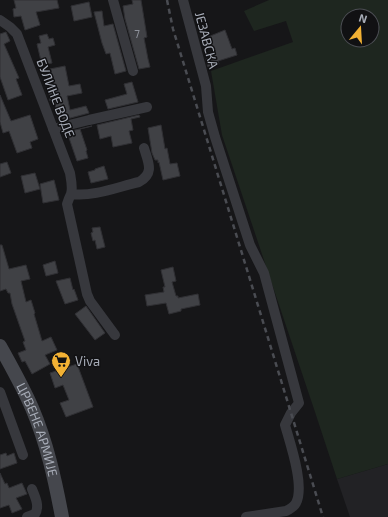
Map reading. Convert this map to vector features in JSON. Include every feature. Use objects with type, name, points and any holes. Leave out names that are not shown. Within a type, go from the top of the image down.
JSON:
[{"type":"main road","name":"ЦРВЕНЕ АРМИЈЕ","points":[[0,346],[27,398],[42,435],[48,453],[62,517]]},
{"type":"street","points":[[113,0],[133,71]]},
{"type":"street","name":"ЈЕЗАВСКА","points":[[183,0],[206,86],[208,112],[215,138],[250,245],[264,273],[299,404],[291,413],[285,425],[297,469],[299,483],[296,504],[286,511],[246,517]]},
{"type":"street","name":"БУЛИНЕ ВОДЕ","points":[[0,20],[10,26],[17,34],[70,173],[72,181],[71,194],[67,204],[87,294],[90,301],[115,335]]},
{"type":"street","points":[[53,129],[147,107]]},
{"type":"street","points":[[71,194],[90,194],[139,182],[145,179],[149,172],[149,168],[144,148]]},
{"type":"street","name":"ЦРВЕНЕ АРМИЈЕ","points":[[0,392],[23,454]]},
{"type":"street","points":[[27,517],[35,514],[38,509],[32,489]]},
{"type":"shaded area","points":[[269,0],[388,0],[388,464],[337,479],[222,135],[211,71],[293,42],[286,21],[254,31],[244,11]]},
{"type":"shaded area","points":[[388,464],[388,517],[350,517],[337,479]]},
{"type":"building","points":[[14,0],[57,0],[59,8],[36,12],[40,25],[25,30],[21,16],[14,17],[13,9],[16,8]]},
{"type":"building","points":[[132,0],[141,0],[147,37],[144,38],[150,67],[139,69],[125,19],[123,6],[133,4]]},
{"type":"building","points":[[89,2],[92,17],[74,21],[71,6]]},
{"type":"building","points":[[102,11],[104,26],[113,24],[126,71],[115,74],[110,53],[106,54],[94,12]]},
{"type":"building","points":[[225,30],[232,49],[235,48],[237,55],[218,61],[219,64],[208,67],[206,59],[209,58],[208,56],[215,54],[208,37]]},
{"type":"building","points":[[6,32],[10,41],[4,44],[19,78],[16,79],[22,95],[8,100],[0,77],[0,34]]},
{"type":"building","points":[[47,34],[49,39],[53,38],[55,45],[48,47],[52,63],[42,65],[37,44],[41,43],[39,36]]},
{"type":"building","points":[[65,66],[69,86],[80,84],[82,93],[67,96],[70,110],[86,106],[89,113],[63,120],[62,116],[58,117],[54,100],[50,101],[49,92],[55,91],[50,69]]},
{"type":"building","points":[[132,82],[138,102],[108,109],[105,100],[127,94],[124,84]]},
{"type":"building","points":[[0,95],[11,121],[30,115],[38,139],[30,142],[32,148],[17,153],[9,131],[3,133],[0,122]]},
{"type":"building","points":[[139,115],[140,117],[131,119],[133,130],[129,131],[132,143],[113,147],[111,136],[100,139],[97,125]]},
{"type":"building","points":[[161,125],[165,149],[167,148],[170,164],[177,163],[180,176],[163,180],[159,162],[158,163],[158,160],[155,160],[152,153],[148,128]]},
{"type":"building","points":[[92,126],[80,129],[88,158],[77,161],[67,132]]},
{"type":"building","points":[[7,162],[11,173],[0,177],[0,164]]},
{"type":"building","points":[[104,166],[108,179],[91,183],[88,172]]},
{"type":"building","points":[[35,173],[40,189],[25,193],[21,176]]},
{"type":"building","points":[[54,180],[59,200],[43,203],[40,184]]},
{"type":"building","points":[[100,227],[105,247],[97,249],[95,240],[93,241],[91,233],[93,232],[92,228]]},
{"type":"building","points":[[0,245],[2,245],[9,269],[26,265],[30,279],[21,281],[26,302],[31,300],[42,341],[51,337],[57,350],[45,355],[50,364],[32,374],[25,361],[22,362],[18,353],[26,350],[23,342],[25,341],[12,304],[10,293],[8,293],[6,289],[0,291]]},
{"type":"building","points":[[55,261],[58,273],[46,276],[43,265]]},
{"type":"building","points":[[173,267],[176,281],[172,282],[176,296],[178,296],[178,298],[198,294],[200,305],[181,309],[181,311],[169,314],[166,303],[147,306],[145,295],[164,292],[163,287],[165,287],[161,270]]},
{"type":"building","points":[[70,278],[73,290],[74,289],[78,300],[65,304],[56,281]]},
{"type":"building","points":[[86,306],[105,333],[95,340],[75,314]]},
{"type":"building","points":[[77,364],[93,407],[66,417],[60,403],[69,400],[63,385],[55,388],[50,373]]},
{"type":"building","points":[[6,453],[7,456],[14,453],[17,463],[0,469],[0,455]]},
{"type":"building","points":[[0,473],[5,484],[7,483],[9,488],[22,483],[27,494],[16,498],[22,509],[12,513],[9,505],[0,508]]},
{"type":"railway","points":[[167,0],[173,29],[323,517]]},
{"type":"place","name":"Viva","points":[[61,378]]}]
